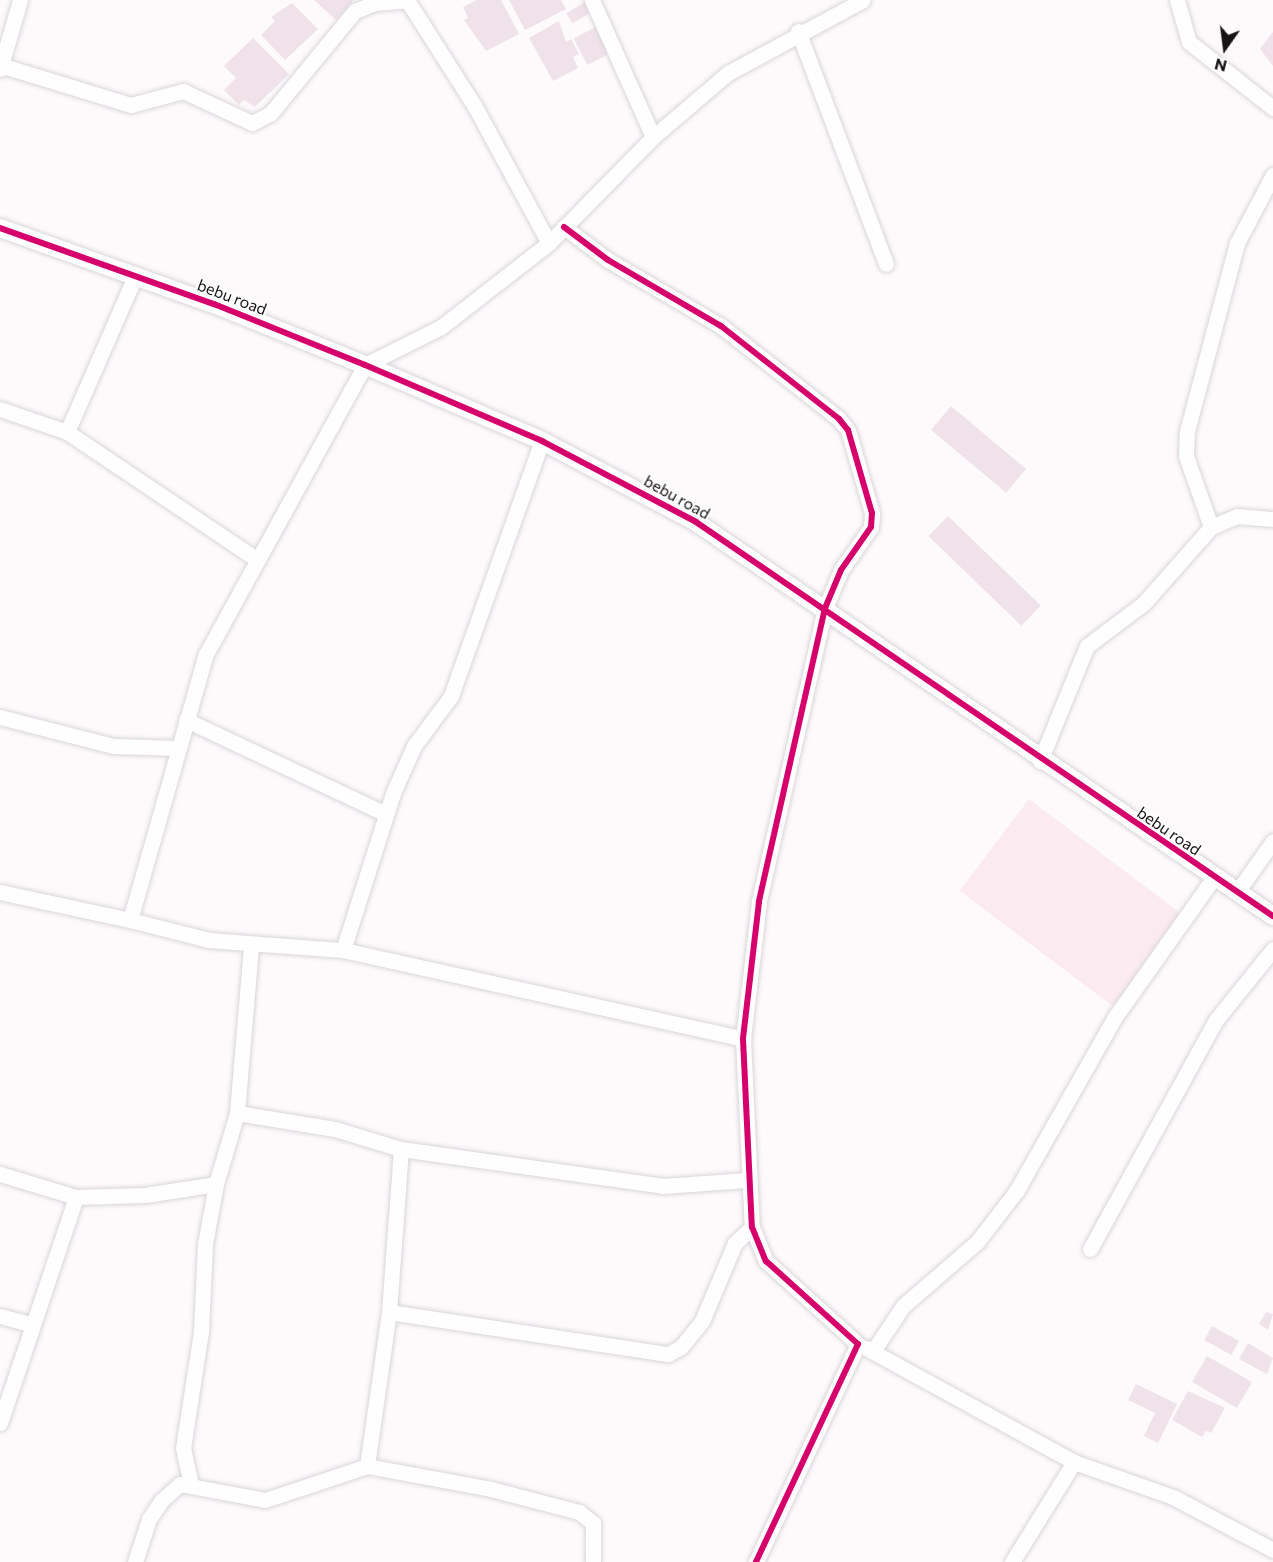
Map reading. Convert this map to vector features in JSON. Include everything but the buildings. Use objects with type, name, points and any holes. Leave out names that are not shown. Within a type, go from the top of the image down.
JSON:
[{"type":"street","points":[[20,0],[0,66],[131,105],[183,92],[239,120],[261,122],[355,11],[375,3],[407,0],[474,105],[549,243]]},
{"type":"street","points":[[592,0],[653,137]]},
{"type":"street","points":[[130,920],[206,654],[256,559],[365,365],[441,327],[549,243],[653,137],[728,73],[798,31],[863,0]]},
{"type":"street","points":[[1177,0],[1189,42],[1273,108]]},
{"type":"street","points":[[798,31],[886,264]]},
{"type":"street","points":[[1211,527],[1186,456],[1187,431],[1237,243],[1273,176]]},
{"type":"street","points":[[564,227],[608,260],[721,326],[779,369],[848,430],[872,513],[871,527],[841,570],[825,608],[759,902],[743,1039],[747,1180],[752,1227],[766,1261],[858,1344],[1074,1462],[1173,1497],[1273,1550]]},
{"type":"street","name":"bebu road","points":[[0,228],[135,276],[365,365],[542,441],[696,522],[825,608],[1040,760],[1273,916]]},
{"type":"street","points":[[67,432],[135,276]]},
{"type":"street","points":[[0,410],[67,432],[256,559]]},
{"type":"street","points":[[343,950],[386,814],[414,746],[451,696],[542,441]]},
{"type":"street","points":[[1040,760],[1087,646],[1144,603],[1211,527],[1237,516],[1273,519]]},
{"type":"street","points":[[0,717],[114,746],[178,748]]},
{"type":"street","points":[[186,720],[386,814]]},
{"type":"street","points":[[1237,892],[1273,841]]},
{"type":"street","points":[[873,1351],[903,1306],[976,1242],[1017,1190],[1115,1017],[1214,877]]},
{"type":"street","points":[[0,892],[251,945],[343,950],[743,1039]]},
{"type":"street","points":[[190,1485],[183,1448],[201,1332],[205,1244],[216,1184],[237,1113],[251,945]]},
{"type":"street","points":[[1090,1249],[1216,1020],[1273,949]]},
{"type":"street","points":[[237,1113],[334,1129],[401,1149],[663,1186],[747,1180]]},
{"type":"street","points":[[367,1466],[389,1312],[401,1149]]},
{"type":"street","points":[[0,1174],[76,1197],[145,1196],[216,1184]]},
{"type":"street","points":[[0,1423],[76,1197]]},
{"type":"street","points":[[389,1312],[668,1353],[681,1347],[702,1321],[735,1243],[752,1227]]},
{"type":"street","points":[[0,1316],[33,1325]]},
{"type":"street","points":[[756,1562],[858,1344]]},
{"type":"street","points":[[1012,1562],[1074,1462]]},
{"type":"street","points":[[135,1562],[161,1501],[180,1484],[265,1500],[367,1466],[491,1489],[579,1512],[593,1523],[593,1562]]},
{"type":"shaded area","points":[[1029,799],[1182,915],[1113,1006],[960,891]]},
{"type":"cycle path","points":[[564,227],[608,260],[721,326],[839,419],[848,430],[872,513],[871,527],[841,570],[825,608],[759,902],[743,1039],[752,1227],[766,1261],[858,1344],[756,1562]]},
{"type":"cycle path","points":[[0,228],[214,304],[365,365],[542,441],[696,522],[1273,916]]}]
